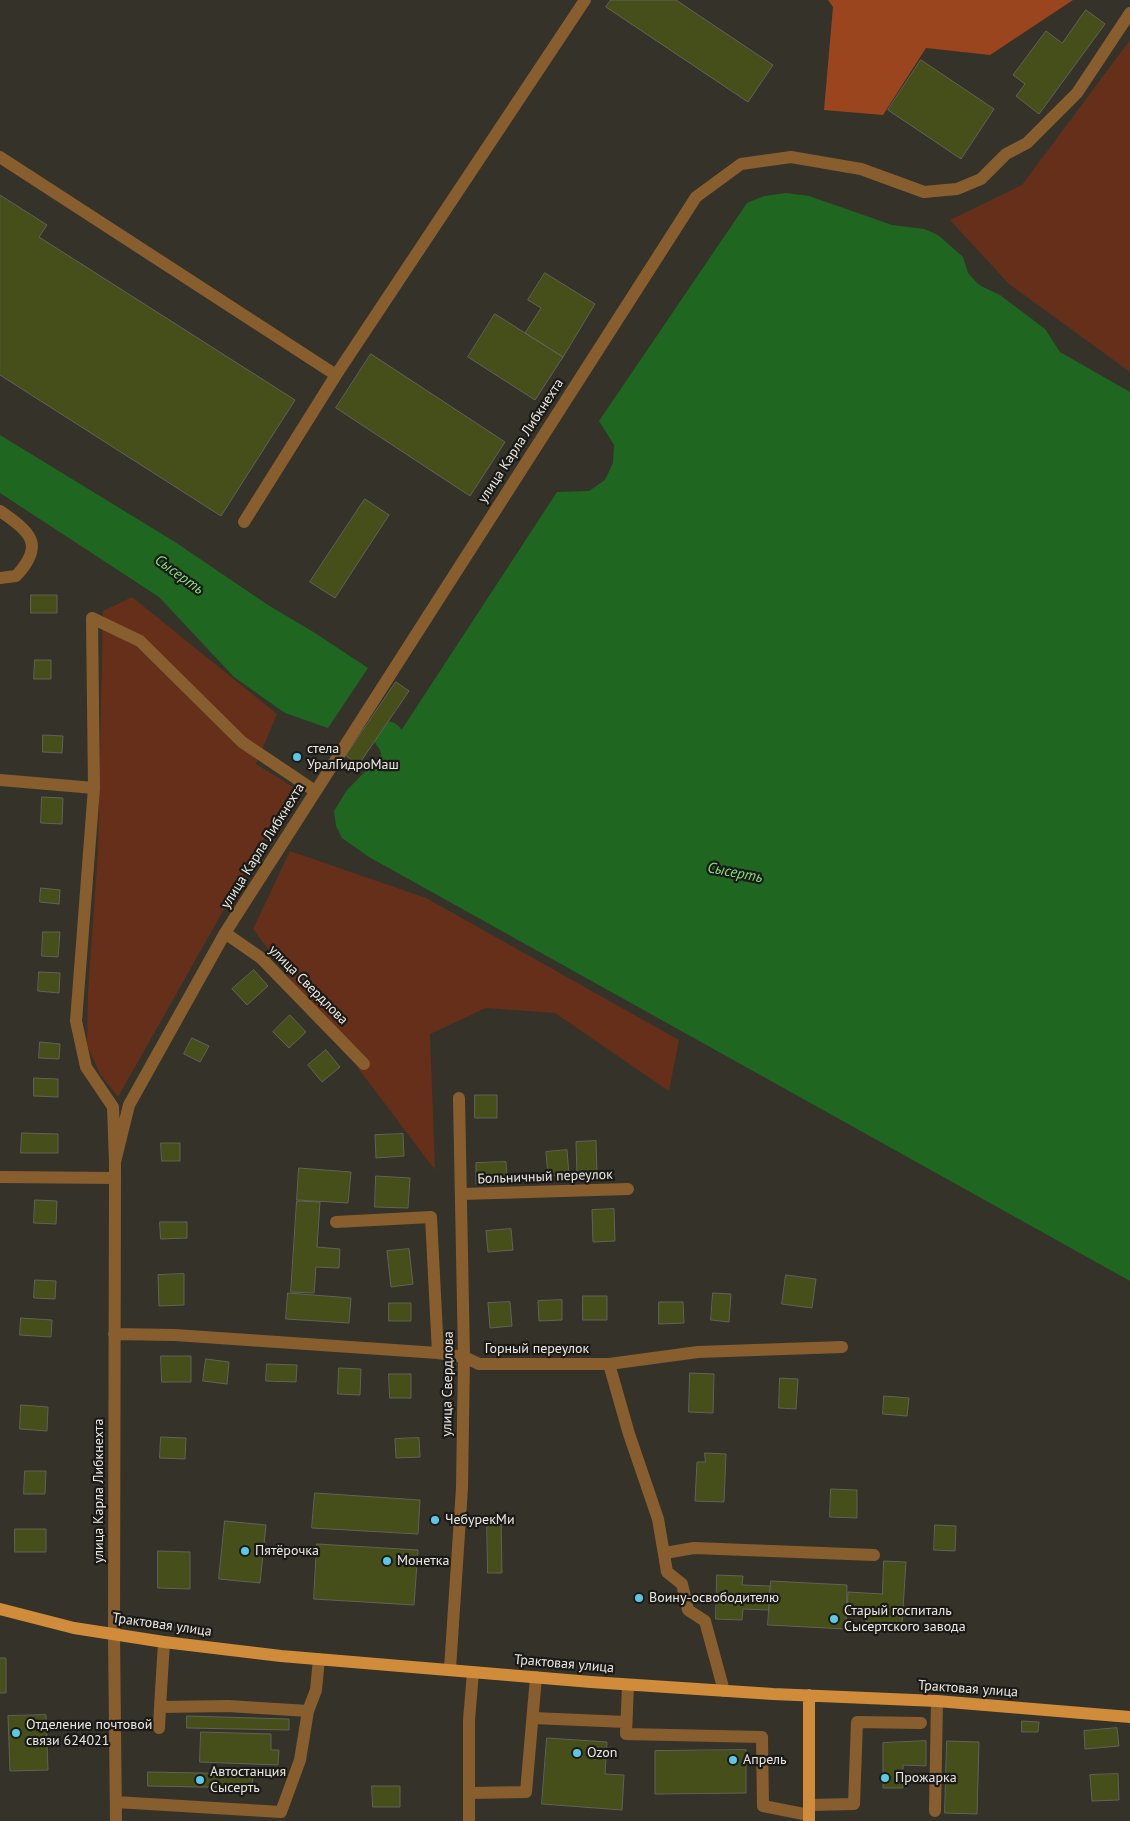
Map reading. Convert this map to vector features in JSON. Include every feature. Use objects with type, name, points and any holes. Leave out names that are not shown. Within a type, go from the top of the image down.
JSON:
[{"type":"main road","name":"Трактовая улица","points":[[0,1609],[74,1628],[164,1642],[319,1659],[724,1691],[937,1701],[1130,1717]]},
{"type":"main road","points":[[809,1695],[809,1814]]},
{"type":"street","points":[[244,522],[336,375],[585,0]]},
{"type":"street","name":"улица Карла Либкнехта","points":[[115,1162],[129,1105],[225,933],[696,197],[741,164],[791,157],[861,169],[924,192],[957,189],[981,179],[1006,154],[1027,143],[1077,93],[1130,13]]},
{"type":"street","points":[[0,157],[336,375]]},
{"type":"street","points":[[0,511],[25,528],[31,537],[32,552],[26,566],[16,576],[0,578]]},
{"type":"street","name":"улица Карла Либкнехта","points":[[116,1821],[114,1634],[115,1162],[113,1107],[86,1067],[76,1021],[94,788],[92,618],[140,641],[242,742],[315,791]]},
{"type":"street","points":[[0,780],[94,788]]},
{"type":"street","name":"улица Свердлова","points":[[225,933],[261,958],[364,1064]]},
{"type":"street","name":"улица Свердлова","points":[[450,1669],[462,1488],[464,1357],[463,1194],[459,1098]]},
{"type":"street","points":[[0,1177],[114,1178]]},
{"type":"street","name":"Больничный переулок","points":[[463,1194],[628,1189]]},
{"type":"street","points":[[336,1222],[431,1217],[438,1353]]},
{"type":"street","name":"Горный переулок","points":[[114,1334],[175,1336],[438,1353],[464,1357],[479,1364],[609,1364],[698,1352],[842,1347]]},
{"type":"street","points":[[609,1364],[629,1434],[658,1519],[667,1572],[682,1584],[688,1610],[705,1621],[724,1691]]},
{"type":"street","points":[[664,1552],[694,1548],[874,1555]]},
{"type":"street","points":[[159,1728],[164,1642]]},
{"type":"street","points":[[116,1802],[281,1812],[300,1760],[308,1711],[316,1690],[319,1659]]},
{"type":"street","points":[[469,1821],[469,1711],[472,1672]]},
{"type":"street","points":[[469,1793],[526,1792],[536,1677]]},
{"type":"street","points":[[628,1684],[626,1734],[762,1737],[763,1806],[809,1814],[854,1804],[857,1722],[921,1723]]},
{"type":"street","points":[[935,1810],[937,1701]]},
{"type":"street","points":[[160,1706],[228,1706],[308,1711]]},
{"type":"street","points":[[533,1718],[626,1722]]},
{"type":"shaded area","points":[[828,0],[1073,0],[990,55],[926,48],[883,115],[824,110],[833,7]]},
{"type":"shaded area","points":[[1130,40],[1130,372],[1009,284],[950,220],[1022,185]]},
{"type":"shaded area","points":[[132,597],[277,714],[256,764],[293,787],[118,1097],[100,1074],[87,1045],[88,992],[98,852],[103,611]]},
{"type":"shaded area","points":[[290,851],[426,898],[679,1040],[669,1091],[555,1013],[486,1008],[430,1034],[435,1170],[253,929]]},
{"type":"water","points":[[786,193],[809,196],[892,225],[924,229],[938,235],[963,257],[968,273],[979,285],[1000,295],[1045,329],[1060,352],[1130,392],[1130,1281],[369,857],[342,838],[336,826],[334,811],[347,790],[393,743],[557,492],[589,491],[605,480],[613,463],[614,445],[599,421],[747,203],[764,196]]},
{"type":"water","points":[[0,435],[175,542],[268,605],[368,668],[328,728],[285,713],[234,677],[159,597],[0,493]]},
{"type":"building","points":[[611,0],[676,0],[773,65],[748,102],[606,7]]},
{"type":"building","points":[[1086,10],[1105,24],[1039,114],[1016,96],[1025,84],[1013,75],[1046,31],[1062,43]]},
{"type":"building","points":[[921,60],[994,109],[961,159],[888,110]]},
{"type":"building","points":[[0,195],[47,225],[39,237],[295,400],[221,516],[0,375]]},
{"type":"building","points":[[545,273],[595,304],[563,357],[525,333],[541,308],[528,300]]},
{"type":"building","points":[[495,314],[563,357],[535,400],[468,357]]},
{"type":"building","points":[[371,354],[505,442],[470,496],[336,408]]},
{"type":"building","points":[[365,499],[389,515],[335,598],[310,582]]},
{"type":"building","points":[[31,595],[57,595],[57,613],[31,613]]},
{"type":"building","points":[[35,660],[51,660],[51,679],[34,679]]},
{"type":"building","points":[[396,682],[409,691],[359,764],[346,756]]},
{"type":"building","points":[[43,735],[63,736],[62,753],[43,752]]},
{"type":"building","points":[[42,797],[63,798],[62,824],[41,823]]},
{"type":"building","points":[[41,888],[60,890],[59,904],[40,902]]},
{"type":"building","points":[[43,932],[60,932],[58,957],[42,956]]},
{"type":"building","points":[[254,970],[268,986],[247,1005],[232,989]]},
{"type":"building","points":[[39,972],[60,973],[59,993],[38,991]]},
{"type":"building","points":[[290,1015],[306,1032],[289,1048],[273,1032]]},
{"type":"building","points":[[192,1038],[209,1046],[200,1062],[184,1054]]},
{"type":"building","points":[[40,1042],[60,1044],[59,1059],[39,1058]]},
{"type":"building","points":[[326,1050],[340,1067],[322,1082],[308,1065]]},
{"type":"building","points":[[34,1078],[58,1079],[58,1097],[34,1096]]},
{"type":"building","points":[[475,1095],[497,1095],[497,1118],[475,1118]]},
{"type":"building","points":[[22,1133],[58,1134],[58,1153],[21,1153]]},
{"type":"building","points":[[403,1134],[404,1156],[376,1158],[375,1135]]},
{"type":"building","points":[[596,1141],[597,1173],[577,1174],[576,1142]]},
{"type":"building","points":[[161,1143],[180,1143],[180,1161],[162,1161]]},
{"type":"building","points":[[567,1150],[569,1175],[548,1176],[546,1152]]},
{"type":"building","points":[[506,1162],[507,1183],[476,1184],[476,1163]]},
{"type":"building","points":[[299,1168],[351,1172],[348,1203],[297,1200]]},
{"type":"building","points":[[376,1176],[410,1178],[408,1208],[375,1207]]},
{"type":"building","points":[[35,1200],[57,1201],[56,1224],[34,1223]]},
{"type":"building","points":[[297,1201],[320,1202],[317,1247],[340,1249],[339,1268],[316,1267],[314,1293],[291,1292]]},
{"type":"building","points":[[614,1209],[615,1241],[593,1242],[592,1210]]},
{"type":"building","points":[[160,1222],[187,1222],[187,1238],[161,1239]]},
{"type":"building","points":[[511,1229],[513,1250],[488,1252],[486,1231]]},
{"type":"building","points":[[409,1249],[413,1284],[391,1287],[387,1251]]},
{"type":"building","points":[[184,1274],[184,1305],[159,1306],[158,1275]]},
{"type":"building","points":[[786,1275],[816,1279],[812,1308],[782,1304]]},
{"type":"building","points":[[35,1280],[56,1281],[55,1299],[34,1298]]},
{"type":"building","points":[[288,1293],[351,1298],[349,1323],[286,1319]]},
{"type":"building","points":[[713,1293],[731,1294],[729,1322],[711,1320]]},
{"type":"building","points":[[583,1296],[607,1296],[607,1320],[583,1320]]},
{"type":"building","points":[[562,1300],[562,1320],[539,1321],[538,1301]]},
{"type":"building","points":[[510,1302],[512,1326],[490,1328],[488,1303]]},
{"type":"building","points":[[659,1302],[683,1302],[684,1323],[659,1324]]},
{"type":"building","points":[[389,1303],[411,1303],[411,1321],[389,1321]]},
{"type":"building","points":[[21,1318],[52,1320],[51,1337],[20,1335]]},
{"type":"building","points":[[161,1356],[191,1356],[191,1382],[162,1382]]},
{"type":"building","points":[[206,1359],[229,1362],[227,1384],[203,1381]]},
{"type":"building","points":[[267,1364],[297,1365],[296,1382],[266,1381]]},
{"type":"building","points":[[339,1368],[361,1369],[360,1395],[338,1394]]},
{"type":"building","points":[[690,1373],[714,1374],[713,1413],[689,1412]]},
{"type":"building","points":[[389,1374],[411,1374],[411,1398],[390,1398]]},
{"type":"building","points":[[780,1378],[798,1379],[796,1409],[779,1408]]},
{"type":"building","points":[[884,1396],[909,1398],[907,1416],[883,1414]]},
{"type":"building","points":[[21,1405],[48,1407],[47,1431],[20,1429]]},
{"type":"building","points":[[161,1437],[186,1438],[185,1459],[160,1458]]},
{"type":"building","points":[[419,1438],[420,1457],[396,1458],[395,1439]]},
{"type":"building","points":[[705,1453],[726,1454],[724,1502],[695,1501],[697,1462],[705,1462]]},
{"type":"building","points":[[25,1471],[46,1471],[45,1494],[24,1494]]},
{"type":"building","points":[[831,1489],[857,1490],[857,1518],[830,1517]]},
{"type":"building","points":[[315,1493],[420,1500],[418,1534],[312,1528]]},
{"type":"building","points":[[487,1519],[501,1519],[502,1573],[488,1573]]},
{"type":"building","points":[[225,1521],[266,1525],[260,1583],[219,1579]]},
{"type":"building","points":[[935,1525],[956,1526],[955,1551],[934,1550]]},
{"type":"building","points":[[15,1529],[46,1529],[46,1552],[15,1552]]},
{"type":"building","points":[[317,1544],[418,1550],[414,1605],[314,1599]]},
{"type":"building","points":[[158,1551],[190,1552],[190,1589],[158,1588]]},
{"type":"building","points":[[884,1561],[906,1562],[902,1624],[866,1622],[866,1614],[847,1613],[848,1592],[882,1594]]},
{"type":"building","points":[[717,1575],[743,1576],[742,1585],[770,1586],[769,1610],[743,1609],[742,1620],[716,1619]]},
{"type":"building","points":[[771,1581],[847,1585],[846,1629],[768,1625]]},
{"type":"building","points":[[0,1658],[6,1658],[6,1693],[0,1693]]},
{"type":"building","points":[[46,1715],[48,1770],[10,1771],[8,1716]]},
{"type":"building","name":"Автостанция Сысерть","points":[[187,1716],[289,1719],[289,1730],[187,1728]]},
{"type":"building","points":[[1022,1721],[1039,1722],[1038,1732],[1022,1732]]},
{"type":"building","points":[[1117,1728],[1119,1746],[1085,1749],[1084,1731]]},
{"type":"building","points":[[201,1732],[271,1734],[271,1750],[279,1750],[278,1765],[200,1762]]},
{"type":"building","points":[[547,1738],[607,1742],[605,1774],[624,1775],[622,1810],[542,1804]]},
{"type":"building","points":[[926,1741],[926,1766],[903,1765],[903,1788],[883,1788],[883,1743]]},
{"type":"building","points":[[947,1741],[979,1742],[977,1814],[945,1813]]},
{"type":"building","points":[[746,1750],[746,1793],[655,1794],[655,1751]]},
{"type":"building","name":"Автостанция Сысерть","points":[[148,1772],[253,1774],[252,1788],[148,1786]]},
{"type":"building","points":[[1118,1774],[1119,1800],[1092,1801],[1090,1775]]},
{"type":"building","points":[[372,1786],[400,1786],[400,1807],[373,1807]]},
{"type":"waterway","name":"Сысерть","points":[[388,736],[393,743],[404,781]]},
{"type":"place","name":"стела УралГидроМаш","points":[[297,757]]},
{"type":"place","name":"ЧебурекМи","points":[[435,1520]]},
{"type":"place","name":"Пятёрочка","points":[[245,1551]]},
{"type":"place","name":"Монетка","points":[[387,1561]]},
{"type":"place","name":"Воину-освободителю","points":[[639,1598]]},
{"type":"place","name":"Старый госпиталь Сысертского завода","points":[[834,1619]]},
{"type":"place","name":"Отделение почтовой связи 624021","points":[[16,1733]]},
{"type":"place","name":"Ozon","points":[[577,1753]]},
{"type":"place","name":"Апрель","points":[[733,1760]]},
{"type":"place","name":"Прожарка","points":[[885,1778]]},
{"type":"place","name":"Автостанция Сысерть","points":[[200,1780]]}]
